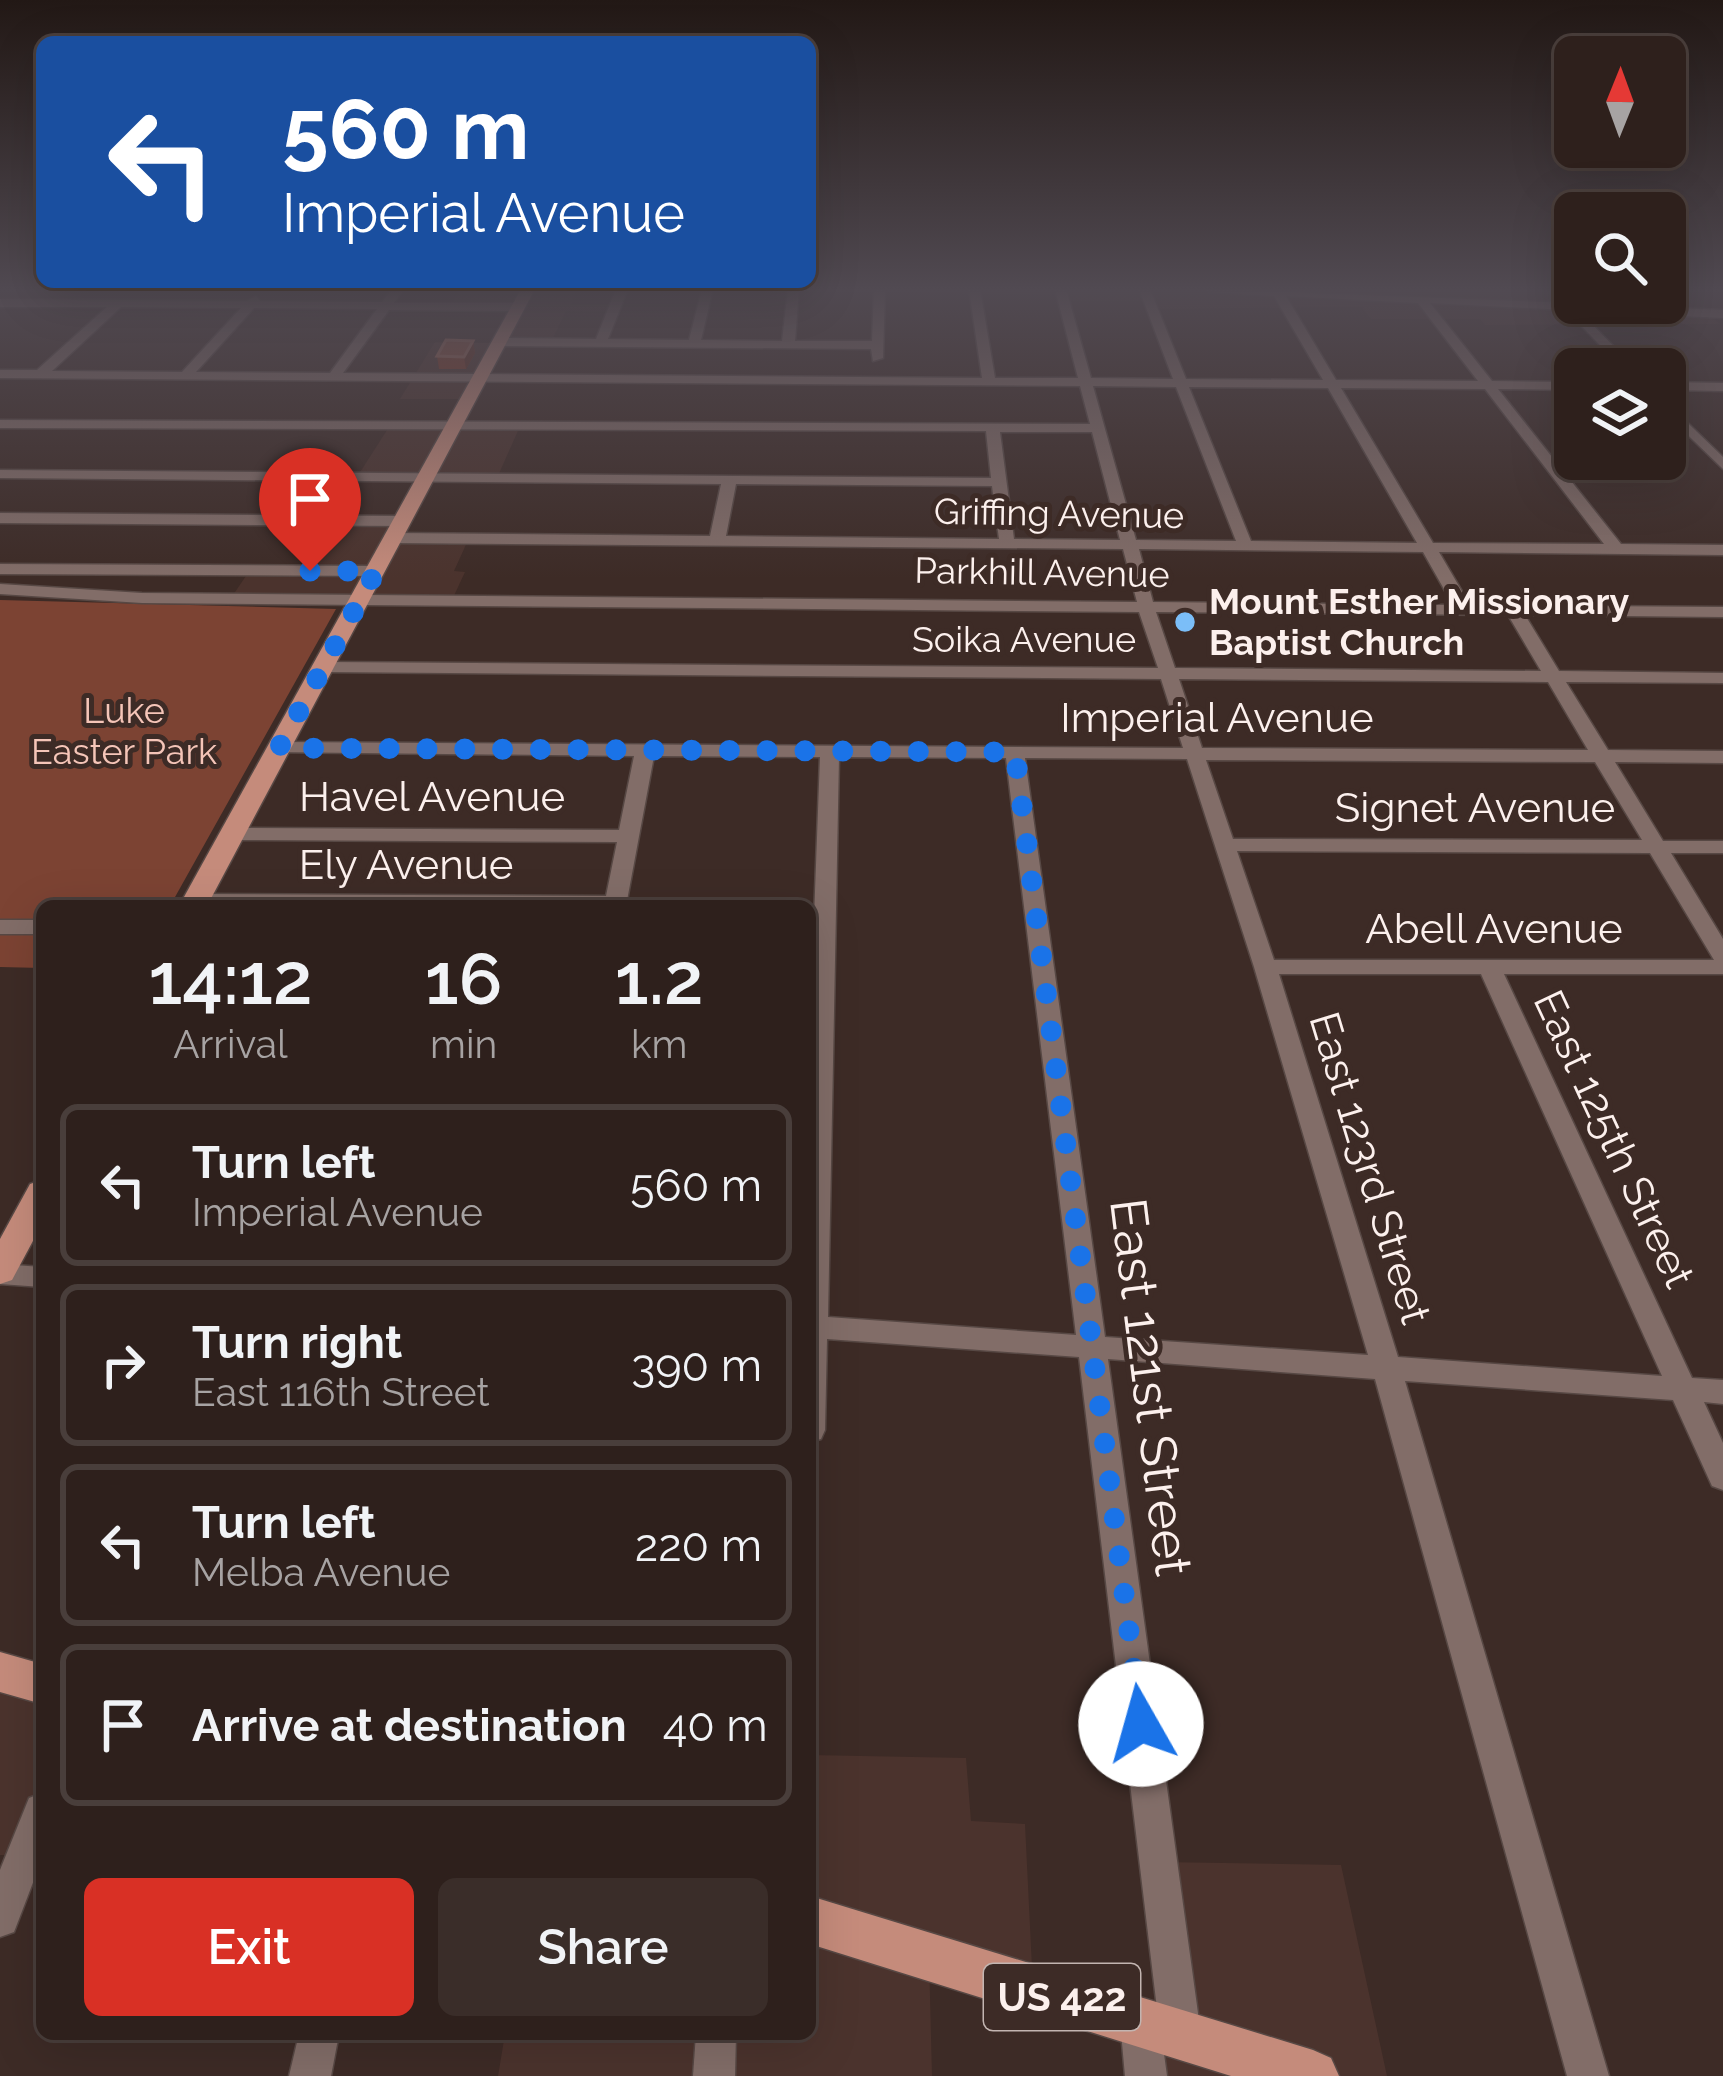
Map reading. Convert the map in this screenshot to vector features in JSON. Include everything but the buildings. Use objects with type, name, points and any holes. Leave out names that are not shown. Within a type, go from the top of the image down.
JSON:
[{"type":"main road","points":[[197,900],[477,386]]},
{"type":"main road","points":[[0,1273],[36,1204]]},
{"type":"main road","points":[[0,1672],[36,1682]]},
{"type":"main road","name":"US 422","points":[[816,1922],[1313,2076]]},
{"type":"street","name":"East 123rd Street","points":[[1085,386],[1146,607],[1265,967],[1385,1366],[1588,2076]]},
{"type":"street","points":[[1184,386],[1245,545]]},
{"type":"street","points":[[1335,386],[1465,610]]},
{"type":"street","points":[[1488,386],[1616,548]]},
{"type":"street","points":[[1686,386],[1723,387]]},
{"type":"street","points":[[0,424],[1098,428]]},
{"type":"street","points":[[1686,427],[1723,465]]},
{"type":"street","points":[[992,428],[1006,542]]},
{"type":"street","points":[[0,474],[998,482]]},
{"type":"street","points":[[717,540],[729,480]]},
{"type":"street","name":"Griffing Avenue","points":[[0,518],[717,540],[1723,550]]},
{"type":"street","points":[[0,568],[376,571]]},
{"type":"street","name":"Parkhill Avenue","points":[[0,589],[142,598],[1723,612]]},
{"type":"street","points":[[1513,610],[1723,957]]},
{"type":"street","name":"Soika Avenue","points":[[324,667],[1723,678]]},
{"type":"street","name":"Imperial Avenue","points":[[279,748],[1723,757]]},
{"type":"street","points":[[616,900],[645,751]]},
{"type":"street","points":[[816,1199],[830,752]]},
{"type":"street","name":"East 121st Street","points":[[1015,752],[1091,1344],[1161,2028],[1146,2076]]},
{"type":"street","name":"Havel Avenue","points":[[234,834],[630,836]]},
{"type":"street","name":"Signet Avenue","points":[[1226,845],[1723,848]]},
{"type":"street","points":[[0,927],[36,927]]},
{"type":"street","name":"Abell Avenue","points":[[1265,967],[1723,967]]},
{"type":"street","name":"East 125th Street","points":[[1489,967],[1723,1477]]},
{"type":"street","points":[[0,1273],[36,1276]]},
{"type":"street","points":[[816,1327],[1723,1392]]},
{"type":"street","points":[[0,1918],[36,1825]]},
{"type":"street","points":[[310,2076],[319,2040]]},
{"type":"street","points":[[714,2076],[716,2040]]},
{"type":"shaded area","points":[[408,386],[477,386],[470,399],[400,399]]},
{"type":"shaded area","points":[[521,424],[497,478],[357,477],[389,427]]},
{"type":"shaded area","points":[[342,521],[403,521],[394,536],[469,538],[454,571],[465,572],[452,600],[231,598],[250,570],[310,570]]},
{"type":"shaded area","points":[[0,1654],[36,1664],[36,1856],[0,1855]]},
{"type":"shaded area","points":[[816,1755],[966,1758],[971,1821],[1025,1824],[1033,1988],[929,1957],[932,2076],[498,2076],[504,2040],[816,2040]]},
{"type":"shaded area","points":[[1159,1862],[1341,1865],[1387,2076],[1146,2076],[1180,2034]]},
{"type":"green space","name":"Luke Easter Park","points":[[0,600],[336,609],[173,900],[36,900],[36,968],[0,967]]},
{"type":"place","name":"Mount Esther Missionary Baptist Church","points":[[1185,622]]},
{"type":"route","points":[[310,571],[376,571],[279,748],[1015,752],[1141,1724]]}]
